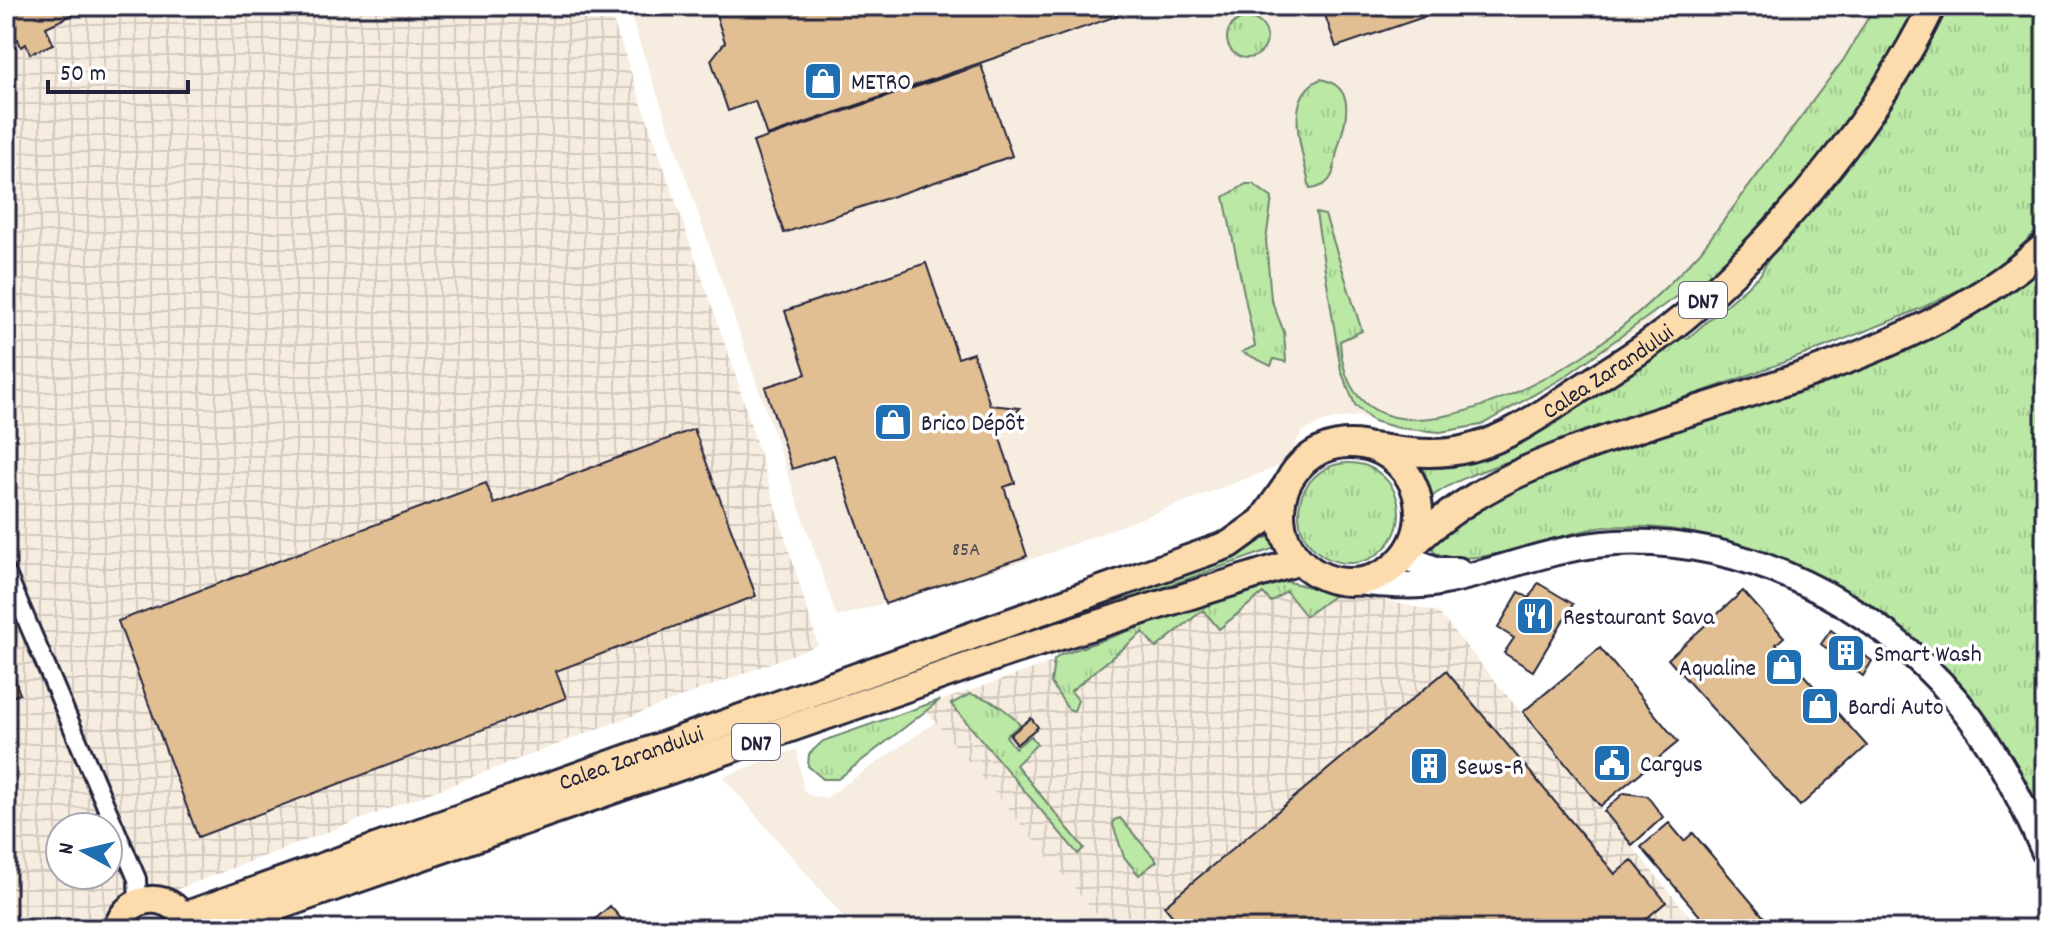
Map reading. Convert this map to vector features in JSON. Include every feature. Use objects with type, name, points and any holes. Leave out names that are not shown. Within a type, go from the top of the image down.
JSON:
[{"type":"main road","name":"Calea Zarandului","points":[[138,902],[159,899],[169,902],[186,923],[1230,544],[1262,521],[1295,470],[1311,455],[1331,445],[1353,443],[1429,454],[1474,447],[1545,412],[1633,356],[1696,307],[1753,251],[1820,176],[1881,94],[1932,6]]},
{"type":"main road","name":"Calea Zarandului","points":[[1354,582],[1377,577],[1456,505],[1527,467],[1827,366],[1898,338],[1968,304],[2045,246]]},
{"type":"main road","points":[[1373,447],[1391,457],[1406,471],[1415,488],[1419,508],[1407,552],[1438,570],[1500,566]]},
{"type":"main road","points":[[1285,488],[1281,509],[1282,529],[1300,561],[1316,574],[1354,582],[1436,583],[1577,548],[1616,543],[1663,544],[1740,558],[1831,596],[1903,647],[1958,701],[2005,772],[2045,853]]},
{"type":"main road","name":"Calea Zarandului","points":[[213,929],[1012,651],[1300,561]]},
{"type":"main road","points":[[117,929],[124,912],[138,902]]},
{"type":"street","points":[[6,572],[137,879],[138,902]]},
{"type":"shaded area","points":[[6,6],[608,6],[734,370],[818,645],[73,929],[6,929]]},
{"type":"shaded area","points":[[627,6],[1890,6],[1767,180],[1678,274],[1651,322],[1513,410],[1482,426],[1440,434],[1394,429],[1359,416],[1328,420],[1302,432],[1284,464],[1044,555],[837,617]]},
{"type":"shaded area","points":[[1289,580],[1438,612],[1700,929],[1109,929],[923,707]]},
{"type":"shaded area","points":[[946,715],[1124,929],[854,929],[723,777],[797,749],[803,789],[808,795],[826,798]]},
{"type":"green space","points":[[1875,6],[1930,6],[1855,122],[1731,267],[1671,300],[1563,378],[1481,425],[1440,432],[1399,428],[1373,421],[1355,405],[1341,371],[1316,213],[1325,215],[1362,331],[1340,341],[1351,385],[1374,410],[1408,419],[1447,416],[1489,403],[1531,385],[1597,346],[1638,313],[1700,252],[1844,59]]},
{"type":"green space","points":[[1940,6],[2045,6],[2045,221],[2024,243],[1976,280],[1922,308],[1801,356],[1485,470],[1441,490],[1429,499],[1426,476],[1417,458],[1436,462],[1672,338],[1688,338],[1760,275],[1779,239]]},
{"type":"green space","points":[[1247,18],[1261,24],[1267,38],[1261,52],[1247,58],[1233,52],[1227,38],[1233,24]]},
{"type":"green space","points":[[1321,79],[1341,90],[1345,99],[1345,119],[1332,175],[1325,184],[1310,189],[1300,144],[1298,112],[1301,99],[1309,87]]},
{"type":"green space","points":[[1246,184],[1253,184],[1272,198],[1266,240],[1271,299],[1284,332],[1286,362],[1274,359],[1271,366],[1242,352],[1255,346],[1224,197]]},
{"type":"green space","points":[[2045,258],[2045,838],[1987,724],[1946,670],[1907,634],[1862,602],[1813,574],[1761,552],[1708,536],[1656,528],[1606,527],[1585,530],[1519,549],[1475,557],[1435,553],[1430,543],[1459,507],[1702,414]]},
{"type":"green space","points":[[1349,463],[1368,467],[1384,478],[1395,494],[1399,513],[1395,532],[1384,548],[1368,559],[1349,563],[1330,559],[1314,548],[1303,532],[1299,513],[1303,494],[1314,478],[1330,467]]},
{"type":"green space","points":[[1277,534],[1281,546],[477,827],[634,762]]},
{"type":"green space","points":[[1277,579],[1336,594],[1306,616],[1286,591],[1271,602],[1263,593],[1219,629],[1203,610],[1156,648],[1143,632],[1071,691],[1078,700],[1074,711],[1068,709],[1051,683],[1054,660],[1060,655]]},
{"type":"green space","points":[[970,694],[998,705],[1020,725],[1006,736],[1015,748],[1031,736],[1037,744],[1016,765],[1084,848],[1078,854],[951,704]]},
{"type":"green space","points":[[940,700],[838,779],[823,779],[808,766],[809,754],[823,741]]},
{"type":"green space","points":[[1120,818],[1157,861],[1139,875],[1124,857],[1113,825],[1114,820]]},
{"type":"building","points":[[6,6],[92,6],[46,27],[53,44],[30,54],[26,44],[21,47],[18,39],[11,42],[9,36],[6,38]]},
{"type":"building","name":"METRO","points":[[713,6],[1113,6],[1117,16],[767,136],[755,101],[728,111],[711,60],[725,42]]},
{"type":"building","points":[[1322,6],[1456,6],[1336,47]]},
{"type":"building","points":[[981,65],[1012,156],[784,233],[753,142]]},
{"type":"building","name":"Brico Dépôt","points":[[926,263],[958,358],[973,353],[990,405],[1020,408],[999,436],[1015,483],[1004,487],[1027,556],[885,604],[834,455],[792,469],[765,387],[806,374],[785,311]]},
{"type":"building","points":[[694,429],[756,596],[556,671],[566,698],[198,837],[118,621],[486,483],[494,504]]},
{"type":"building","name":"Restaurant Sava","points":[[1538,583],[1573,604],[1533,671],[1504,653],[1514,638],[1498,628],[1519,592],[1529,598]]},
{"type":"building","points":[[1743,591],[1784,637],[1776,644],[1867,746],[1800,806],[1668,659]]},
{"type":"building","name":"Smart Wash","points":[[1831,630],[1872,661],[1863,676],[1821,644]]},
{"type":"building","points":[[1600,648],[1678,742],[1600,806],[1523,712]]},
{"type":"building","points":[[6,656],[20,694],[6,699]]},
{"type":"building","name":"Sews-R","points":[[1446,671],[1615,874],[1632,860],[1666,902],[1634,929],[1183,929],[1164,906]]},
{"type":"building","points":[[1031,718],[1038,727],[1017,744],[1010,735]]},
{"type":"building","points":[[1624,793],[1647,796],[1663,817],[1632,845],[1604,811]]},
{"type":"building","points":[[1669,823],[1684,841],[1693,833],[1774,929],[1711,929],[1641,847]]},
{"type":"building","points":[[610,906],[630,929],[584,929]]},
{"type":"place","name":"METRO","points":[[823,81]]},
{"type":"place","name":"Brico Dépôt","points":[[893,422]]},
{"type":"place","name":"Restaurant Sava","points":[[1535,616]]},
{"type":"place","name":"Smart Wash","points":[[1846,653]]},
{"type":"place","name":"Aqualine","points":[[1784,667]]},
{"type":"place","name":"Bardi Auto","points":[[1820,706]]},
{"type":"place","name":"Cargus","points":[[1612,763]]},
{"type":"place","name":"Sews-R","points":[[1429,766]]}]
